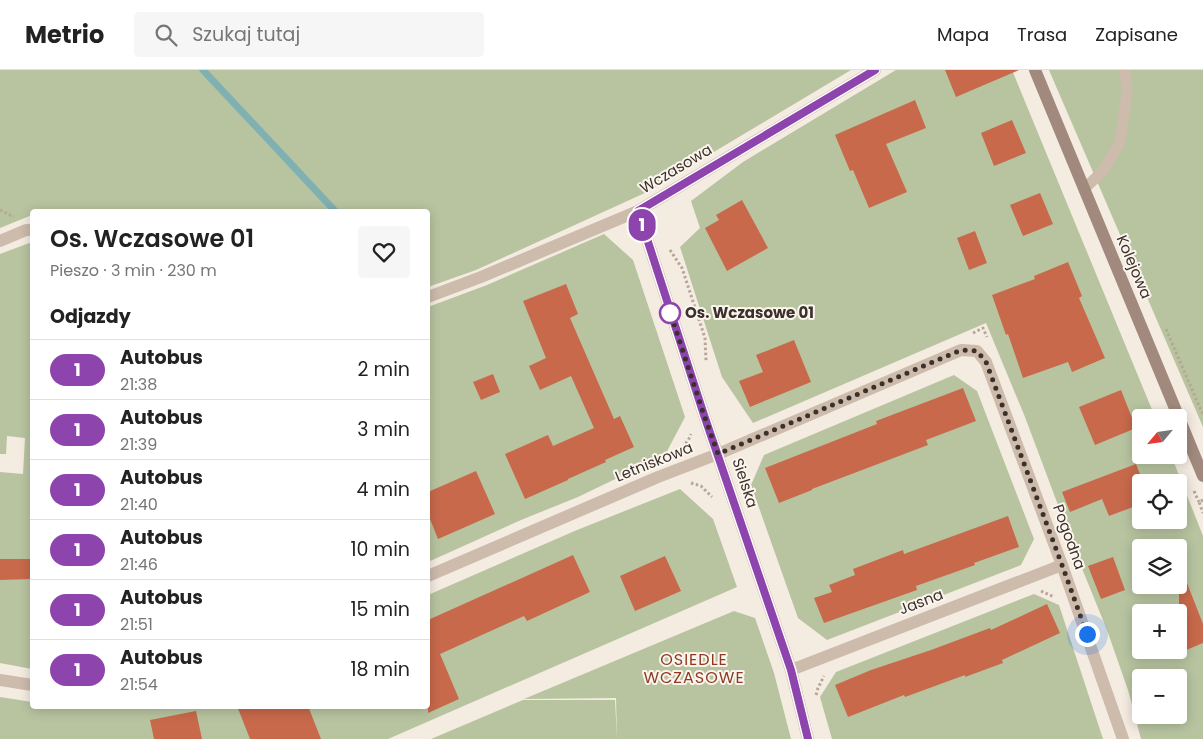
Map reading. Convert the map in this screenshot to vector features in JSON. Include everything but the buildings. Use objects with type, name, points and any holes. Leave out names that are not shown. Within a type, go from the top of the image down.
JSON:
[{"type":"street","name":"Wczasowa","points":[[430,296],[481,277],[638,211],[875,70]]},
{"type":"street","name":"Kolejowa","points":[[1035,70],[1203,476]]},
{"type":"street","name":"Sielska","points":[[638,211],[674,325],[791,670],[808,739]]},
{"type":"street","points":[[0,241],[30,230]]},
{"type":"street","name":"Letniskowa","points":[[430,575],[961,350],[977,351]]},
{"type":"street","name":"Pogodna","points":[[977,351],[986,362],[1062,565],[1123,739]]},
{"type":"street","name":"Jasna","points":[[791,670],[1062,565]]},
{"type":"street","points":[[0,680],[30,685]]},
{"type":"lane","points":[[1084,189],[1103,171],[1120,142],[1126,93],[1125,70]]},
{"type":"path","points":[[668,247],[682,268],[705,338],[706,364]]},
{"type":"path","points":[[965,336],[983,328],[987,337]]},
{"type":"path","points":[[1166,329],[1203,415]]},
{"type":"path","points":[[680,451],[690,437],[692,428]]},
{"type":"path","points":[[684,483],[691,482],[701,486],[711,494],[714,500]]},
{"type":"path","points":[[1203,500],[1199,502],[1203,513]]},
{"type":"path","points":[[1041,591],[1058,600]]},
{"type":"path","points":[[814,702],[818,688],[824,676],[828,673]]},
{"type":"green space","points":[[0,70],[851,70],[647,192],[476,270],[430,286],[430,209],[30,209],[30,216],[0,228]]},
{"type":"green space","points":[[896,70],[1012,70],[1152,409],[1132,409],[1132,464],[1175,464],[1179,474],[1132,474],[1132,529],[1187,529],[1187,496],[1203,536],[1203,739],[1141,739],[1137,724],[1187,724],[1187,669],[1132,669],[1132,705],[1107,630],[1025,417],[986,323],[753,423],[722,377],[680,247],[700,228],[691,201],[743,162]]},
{"type":"green space","points":[[1049,70],[1203,70],[1203,427]]},
{"type":"green space","points":[[604,234],[633,260],[685,417],[665,455],[578,497],[521,520],[430,561],[430,306],[487,285]]},
{"type":"green space","points":[[30,243],[30,669],[0,663],[0,472],[23,474],[25,438],[7,436],[6,454],[0,454],[0,254]]},
{"type":"green space","points":[[954,375],[977,391],[1034,539],[1021,565],[827,640],[798,618],[751,485],[764,455]]},
{"type":"green space","points":[[680,489],[713,519],[737,587],[388,739],[0,739],[0,697],[30,702],[30,709],[430,709],[430,594],[577,530]]},
{"type":"green space","points":[[1034,594],[1059,605],[1103,739],[832,739],[820,697],[836,672]]},
{"type":"green space","points":[[734,611],[755,618],[774,673],[791,739],[617,739],[616,698],[524,699]]},
{"type":"green space","points":[[523,700],[615,700],[617,739],[431,739]]},
{"type":"waterway","points":[[203,70],[333,209]]},
{"type":"bus line","name":"1","points":[[808,739],[791,670],[704,415],[638,211],[875,70]]},
{"type":"place","name":"Os. Wczasowe 01","points":[[670,313]]},
{"type":"district","name":"OSIEDLE WCZASOWE","points":[[694,668]]},
{"type":"route","points":[[670,313],[668,306],[718,454],[961,350],[977,351],[986,362],[1087,634]]}]
